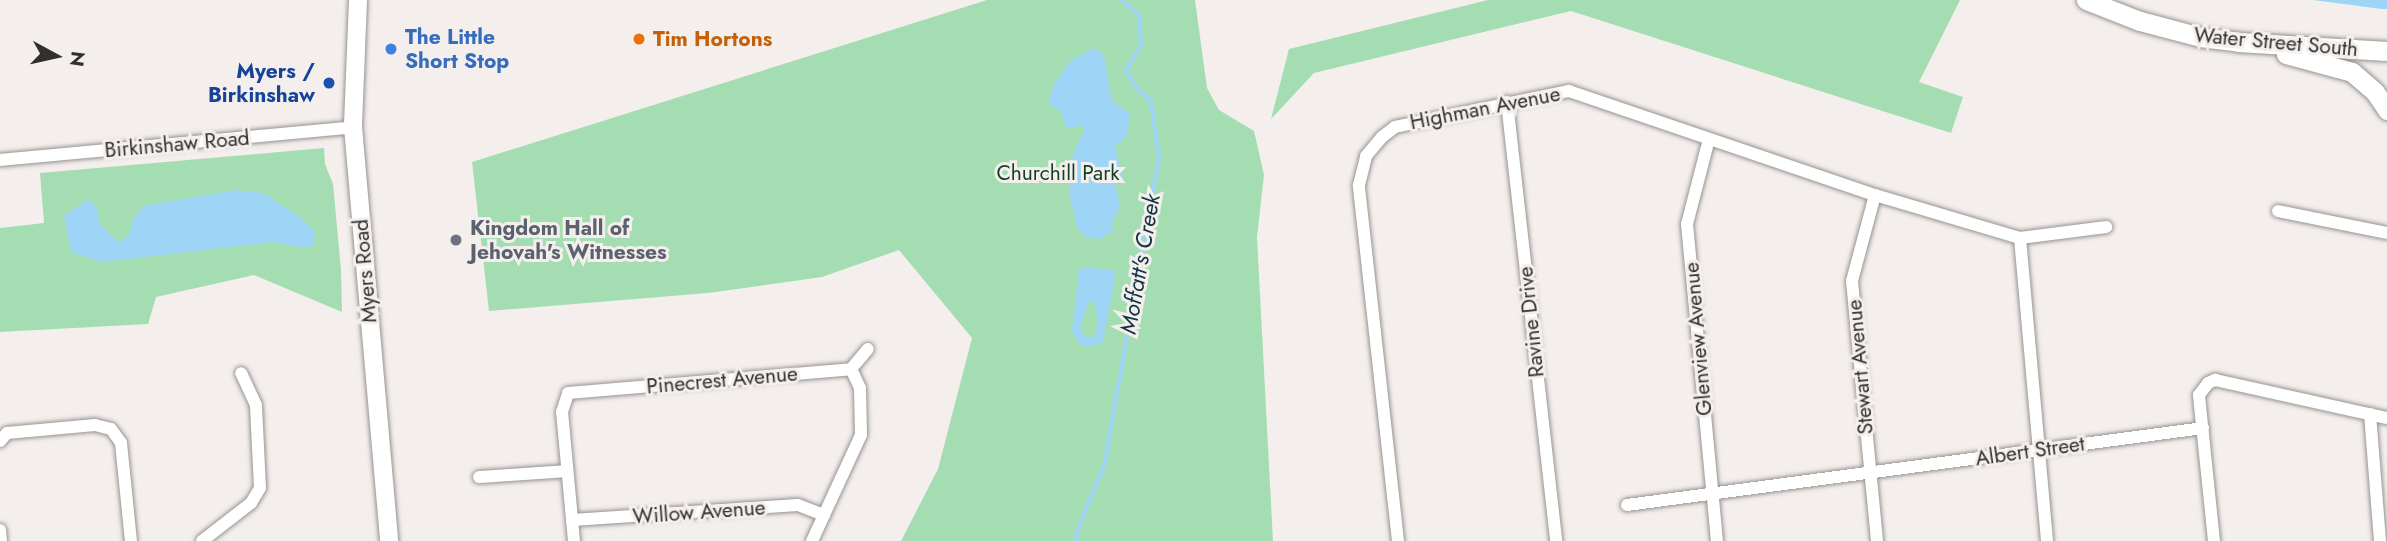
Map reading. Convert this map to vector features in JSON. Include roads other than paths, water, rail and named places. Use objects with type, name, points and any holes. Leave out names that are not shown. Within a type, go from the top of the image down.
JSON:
[{"type":"main road","name":"Myers Road","points":[[358,0],[353,127],[388,541]]},
{"type":"main road","name":"Water Street South","points":[[2086,0],[2170,30],[2238,42],[2387,51]]},
{"type":"main road","points":[[2238,42],[2352,72],[2375,92],[2387,110]]},
{"type":"street","name":"Highman Avenue","points":[[1398,541],[1360,192],[1361,169],[1376,143],[1395,127],[1569,91],[1875,195],[2020,238],[2106,227]]},
{"type":"street","name":"Ravine Drive","points":[[1507,102],[1556,541]]},
{"type":"street","name":"Birkinshaw Road","points":[[0,160],[353,127]]},
{"type":"street","name":"Glenview Avenue","points":[[1709,139],[1687,224],[1717,541]]},
{"type":"street","name":"Stewart Avenue","points":[[1875,195],[1852,281],[1877,541]]},
{"type":"street","points":[[2278,211],[2387,233]]},
{"type":"street","points":[[2020,238],[2047,541]]},
{"type":"street","points":[[812,541],[861,435],[860,388],[851,369],[867,349]]},
{"type":"street","name":"Pinecrest Avenue","points":[[566,471],[562,412],[568,393],[851,369]]},
{"type":"street","points":[[202,541],[251,503],[260,488],[256,405],[241,373]]},
{"type":"street","points":[[2214,541],[2199,395],[2208,383],[2215,380],[2387,418]]},
{"type":"street","points":[[2370,414],[2381,541]]},
{"type":"street","points":[[0,441],[7,433],[94,425],[111,429],[121,443],[131,541]]},
{"type":"street","name":"Albert Street","points":[[1628,505],[2203,428]]},
{"type":"street","points":[[479,477],[566,471],[574,541]]},
{"type":"street","name":"Willow Avenue","points":[[572,520],[798,505],[824,515]]},
{"type":"street","points":[[0,530],[1,541]]},
{"type":"water","points":[[2313,0],[2387,0],[2387,9],[2382,9]]},
{"type":"water","points":[[1093,48],[1104,55],[1112,101],[1130,113],[1127,136],[1115,146],[1123,179],[1114,180],[1120,206],[1112,224],[1113,231],[1100,239],[1085,237],[1077,228],[1069,192],[1073,153],[1085,129],[1081,126],[1066,128],[1061,112],[1048,103],[1053,87],[1069,62]]},
{"type":"water","points":[[236,190],[263,193],[297,215],[315,231],[314,244],[307,248],[272,242],[102,262],[71,252],[64,216],[88,199],[97,207],[99,223],[119,243],[130,233],[132,222],[143,206]]},
{"type":"water","points":[[1079,267],[1114,270],[1103,342],[1081,346],[1072,332]],"holes":[[[1089,301],[1094,301],[1098,322],[1095,336],[1089,338],[1083,335],[1080,328]]]},
{"type":"waterway","name":"Moffatt's Creek","points":[[1076,541],[1077,531],[1104,466],[1159,158],[1151,101],[1136,88],[1126,71],[1141,46],[1139,16],[1122,0]]},
{"type":"place","name":"Tim Hortons","points":[[639,39]]},
{"type":"place","name":"The Little Short Stop","points":[[391,49]]},
{"type":"place","name":"Myers / Birkinshaw","points":[[329,83]]},
{"type":"place","name":"Kingdom Hall of Jehovah's Witnesses","points":[[456,240]]},
{"type":"park label","name":"Churchill Park","points":[[1058,173]]}]
